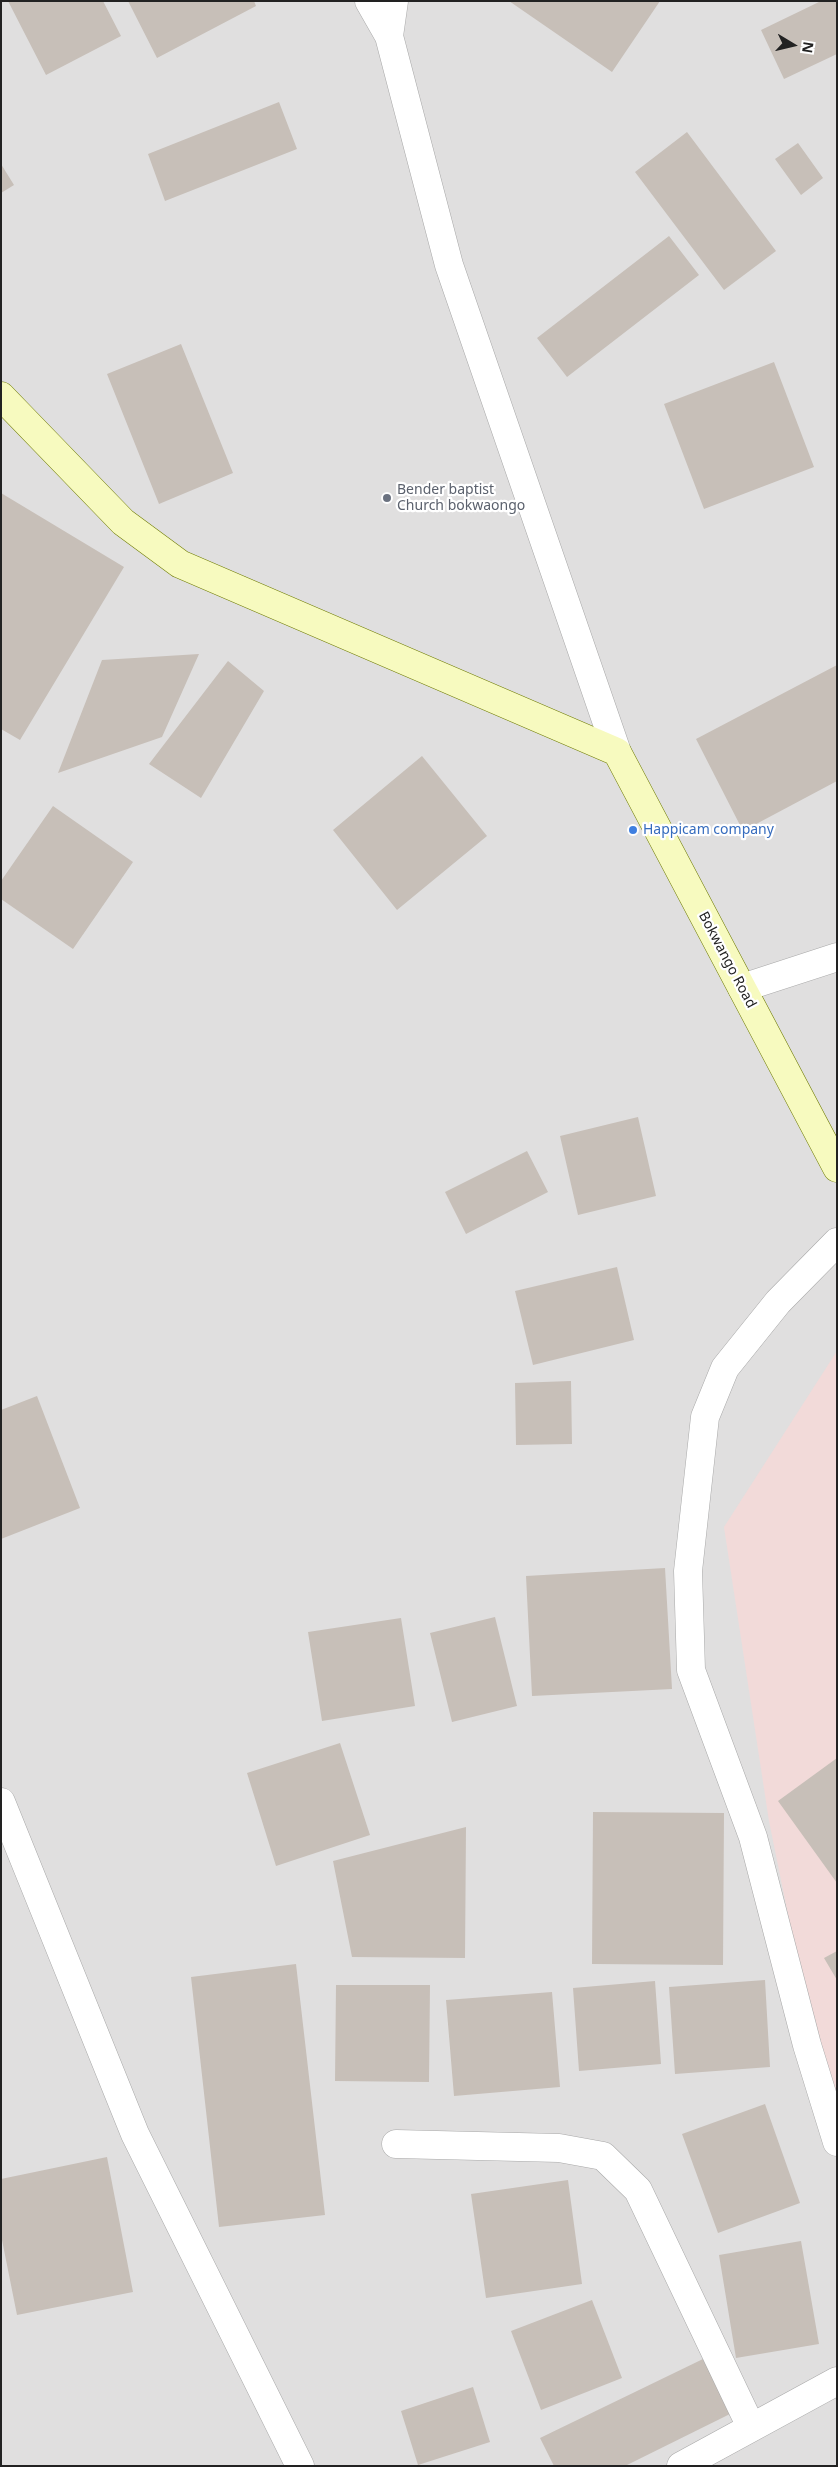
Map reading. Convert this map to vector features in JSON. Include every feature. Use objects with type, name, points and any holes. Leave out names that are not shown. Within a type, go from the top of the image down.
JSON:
[{"type":"street","points":[[369,1],[389,36],[449,265],[617,752]]},
{"type":"street","points":[[389,36],[394,1]]},
{"type":"street","points":[[1,396],[123,522],[180,564],[617,752]]},
{"type":"street","name":"Bokwango Road","points":[[617,752],[837,1168]]},
{"type":"street","points":[[742,988],[837,957]]},
{"type":"street","points":[[837,1242],[778,1302],[725,1368],[705,1417],[688,1571],[691,1670],[753,1837],[807,2045],[837,2142]]},
{"type":"street","points":[[1,1802],[135,2134],[300,2466]]},
{"type":"street","points":[[396,2144],[559,2148],[602,2156],[638,2190],[751,2427]]},
{"type":"street","points":[[682,2466],[837,2381]]},
{"type":"shaded area","points":[[1,1],[837,1],[837,2466],[1,2466]]},
{"type":"shaded area","points":[[837,1351],[837,2121],[825,2096],[769,1821],[724,1527]]},
{"type":"building","points":[[8,1],[103,1],[121,36],[46,75]]},
{"type":"building","points":[[128,1],[254,1],[256,6],[157,58]]},
{"type":"building","points":[[509,1],[660,1],[612,72]]},
{"type":"building","points":[[821,1],[837,1],[837,54],[784,79],[761,30]]},
{"type":"building","points":[[279,102],[297,149],[165,201],[148,154]]},
{"type":"building","points":[[687,132],[776,251],[724,290],[635,172]]},
{"type":"building","points":[[798,143],[823,178],[801,195],[775,159]]},
{"type":"building","points":[[1,164],[14,185],[1,193]]},
{"type":"building","points":[[669,236],[699,275],[567,377],[537,338]]},
{"type":"building","points":[[181,344],[233,473],[159,504],[107,374]]},
{"type":"building","points":[[774,362],[814,467],[704,509],[664,404]]},
{"type":"building","points":[[1,493],[124,567],[20,740],[1,729]]},
{"type":"building","points":[[199,654],[162,737],[58,773],[102,660]]},
{"type":"building","points":[[228,661],[264,691],[201,798],[149,764]]},
{"type":"building","points":[[837,665],[837,781],[743,831],[696,739]]},
{"type":"building","points":[[422,756],[487,836],[397,910],[333,830]]},
{"type":"building","points":[[53,806],[133,862],[73,949],[1,899],[1,881]]},
{"type":"building","points":[[638,1117],[656,1196],[578,1215],[560,1136]]},
{"type":"building","points":[[527,1151],[548,1192],[466,1234],[445,1192]]},
{"type":"building","points":[[617,1267],[634,1340],[533,1365],[515,1291]]},
{"type":"building","points":[[571,1381],[572,1444],[516,1445],[515,1383]]},
{"type":"building","points":[[37,1396],[80,1508],[1,1539],[1,1410]]},
{"type":"building","points":[[665,1568],[672,1689],[532,1696],[526,1576]]},
{"type":"building","points":[[495,1617],[517,1706],[452,1722],[430,1633]]},
{"type":"building","points":[[401,1618],[415,1706],[322,1721],[308,1632]]},
{"type":"building","points":[[340,1743],[370,1835],[276,1866],[247,1773]]},
{"type":"building","points":[[837,1758],[837,1883],[778,1801]]},
{"type":"building","points":[[593,1812],[724,1813],[723,1965],[592,1964]]},
{"type":"building","points":[[466,1827],[465,1958],[352,1957],[333,1861]]},
{"type":"building","points":[[837,1951],[837,1980],[824,1958]]},
{"type":"building","points":[[296,1964],[325,2215],[219,2227],[191,1977]]},
{"type":"building","points":[[765,1980],[770,2067],[675,2074],[669,1987]]},
{"type":"building","points":[[655,1981],[661,2064],[579,2071],[573,1988]]},
{"type":"building","points":[[336,1985],[430,1985],[429,2082],[335,2081]]},
{"type":"building","points":[[552,1992],[560,2087],[454,2096],[446,2000]]},
{"type":"building","points":[[765,2104],[800,2203],[718,2233],[682,2134]]},
{"type":"building","points":[[107,2157],[133,2292],[17,2315],[1,2235],[1,2179]]},
{"type":"building","points":[[568,2180],[582,2284],[486,2298],[471,2194]]},
{"type":"building","points":[[801,2241],[819,2344],[736,2358],[719,2255]]},
{"type":"building","points":[[592,2300],[622,2378],[541,2410],[511,2331]]},
{"type":"building","points":[[703,2359],[730,2414],[625,2466],[554,2466],[540,2438]]},
{"type":"building","points":[[473,2387],[490,2442],[418,2465],[401,2411]]},
{"type":"place","name":"Bender baptist Church bokwaongo","points":[[387,498]]},
{"type":"place","name":"Happicam company","points":[[633,830]]}]
